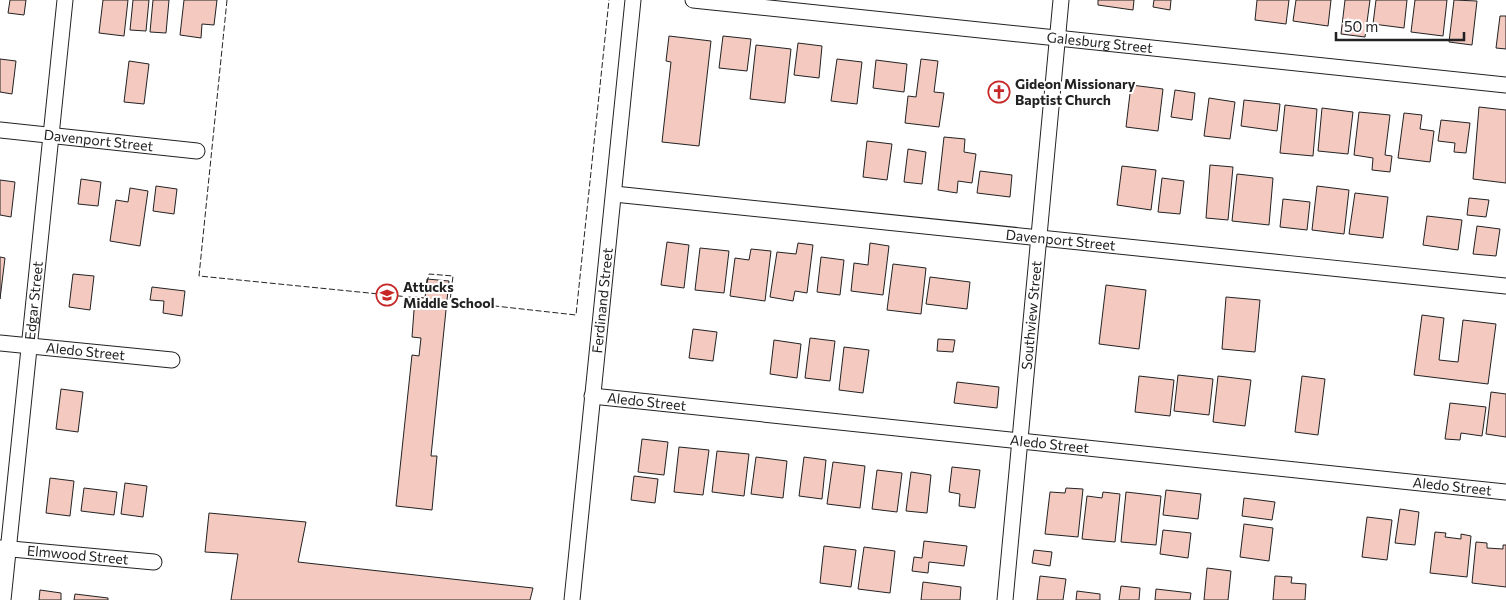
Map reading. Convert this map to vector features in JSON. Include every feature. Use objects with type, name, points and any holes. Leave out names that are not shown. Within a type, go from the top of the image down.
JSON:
[{"type":"street","name":"Edgar Street","points":[[3,600],[4,548],[28,346],[65,0]]},
{"type":"street","name":"Ferdinand Street","points":[[575,600],[592,396],[633,0]]},
{"type":"street","name":"Galesburg Street","points":[[693,0],[1506,85]]},
{"type":"street","name":"Southview Street","points":[[1005,600],[1061,0]]},
{"type":"street","name":"Davenport Street","points":[[0,130],[197,151]]},
{"type":"street","name":"Davenport Street","points":[[614,194],[1506,286]]},
{"type":"street","name":"Aledo Street","points":[[0,344],[172,360]]},
{"type":"street","name":"Aledo Street","points":[[592,396],[1506,492]]},
{"type":"street","name":"Elmwood Street","points":[[4,548],[154,562]]},
{"type":"building","points":[[10,0],[26,0],[24,15],[8,13]]},
{"type":"building","points":[[103,0],[128,0],[124,36],[99,33]]},
{"type":"building","points":[[133,0],[149,0],[146,31],[130,30]]},
{"type":"building","points":[[153,0],[169,0],[166,33],[150,32]]},
{"type":"building","points":[[184,0],[217,0],[214,25],[202,24],[201,38],[180,35]]},
{"type":"building","points":[[1098,0],[1134,0],[1133,10],[1098,5]]},
{"type":"building","points":[[1154,0],[1171,0],[1170,10],[1153,7]]},
{"type":"building","points":[[1257,0],[1289,0],[1286,24],[1255,20]]},
{"type":"building","points":[[1296,0],[1331,0],[1328,26],[1293,21]]},
{"type":"building","points":[[1345,0],[1370,0],[1365,37],[1341,34]]},
{"type":"building","points":[[1376,0],[1407,0],[1404,28],[1373,24]]},
{"type":"building","points":[[1415,0],[1447,0],[1443,36],[1411,32]]},
{"type":"building","points":[[1454,0],[1477,1],[1472,45],[1449,42]]},
{"type":"building","points":[[1500,16],[1506,16],[1506,49],[1496,48]]},
{"type":"building","points":[[669,36],[711,41],[699,146],[662,142],[671,62],[666,61]]},
{"type":"building","points":[[723,36],[751,39],[747,71],[719,68]]},
{"type":"building","points":[[798,43],[822,46],[819,78],[794,75]]},
{"type":"building","points":[[756,45],[791,49],[785,103],[750,99]]},
{"type":"building","points":[[0,59],[16,61],[12,94],[0,92]]},
{"type":"building","points":[[837,59],[862,62],[857,104],[831,101]]},
{"type":"building","points":[[921,59],[938,61],[934,92],[944,93],[939,127],[905,123],[908,96],[916,97]]},
{"type":"building","points":[[876,60],[907,64],[904,92],[873,88]]},
{"type":"building","points":[[129,61],[149,64],[144,104],[124,102]]},
{"type":"building","points":[[1131,85],[1163,89],[1158,131],[1126,127]]},
{"type":"building","points":[[1175,90],[1195,93],[1192,120],[1171,117]]},
{"type":"building","points":[[1209,98],[1235,102],[1230,139],[1204,136]]},
{"type":"building","points":[[1244,100],[1280,104],[1277,131],[1241,126]]},
{"type":"building","points":[[1285,105],[1317,109],[1313,156],[1280,153]]},
{"type":"building","points":[[1479,107],[1506,110],[1506,183],[1473,179]]},
{"type":"building","points":[[1322,108],[1353,112],[1348,154],[1318,151]]},
{"type":"building","points":[[1359,112],[1390,115],[1385,155],[1392,156],[1390,172],[1372,170],[1373,158],[1354,155]]},
{"type":"building","points":[[1404,113],[1422,115],[1420,129],[1434,131],[1430,162],[1398,158]]},
{"type":"building","points":[[1441,120],[1470,123],[1466,153],[1454,152],[1455,143],[1438,141]]},
{"type":"building","points":[[944,137],[965,139],[964,152],[976,154],[972,183],[958,181],[957,193],[938,190]]},
{"type":"building","points":[[867,141],[892,144],[887,180],[863,177]]},
{"type":"building","points":[[908,149],[926,152],[922,184],[904,182]]},
{"type":"building","points":[[1210,165],[1233,167],[1228,220],[1206,218]]},
{"type":"building","points":[[1122,166],[1156,170],[1151,210],[1117,205]]},
{"type":"building","points":[[980,171],[1012,175],[1010,197],[977,193]]},
{"type":"building","points":[[1237,174],[1273,178],[1269,225],[1232,221]]},
{"type":"building","points":[[1162,178],[1184,181],[1180,214],[1158,212]]},
{"type":"building","points":[[81,179],[101,182],[98,206],[78,204]]},
{"type":"building","points":[[0,180],[15,182],[11,217],[0,215]]},
{"type":"building","points":[[156,186],[177,189],[174,214],[153,211]]},
{"type":"building","points":[[1317,186],[1349,190],[1344,234],[1312,230]]},
{"type":"building","points":[[130,188],[148,191],[140,246],[110,241],[116,200],[128,202]]},
{"type":"building","points":[[1355,193],[1388,197],[1383,238],[1349,234]]},
{"type":"building","points":[[1469,198],[1489,200],[1486,217],[1467,215]]},
{"type":"building","points":[[1283,199],[1310,202],[1307,230],[1280,227]]},
{"type":"building","points":[[1427,216],[1462,220],[1458,250],[1423,245]]},
{"type":"building","points":[[1477,226],[1500,229],[1496,256],[1473,254]]},
{"type":"building","points":[[667,242],[689,245],[684,288],[661,285]]},
{"type":"building","points":[[798,243],[813,245],[807,293],[795,291],[793,301],[770,297],[777,252],[796,254]]},
{"type":"building","points":[[870,243],[889,246],[883,295],[851,291],[854,263],[868,265]]},
{"type":"building","points":[[700,248],[729,251],[724,293],[695,290]]},
{"type":"building","points":[[751,249],[771,251],[765,301],[730,296],[735,258],[749,260]]},
{"type":"building","points":[[0,257],[5,258],[0,299]]},
{"type":"building","points":[[821,257],[844,260],[840,295],[817,292]]},
{"type":"building","points":[[893,264],[926,268],[921,314],[887,310]]},
{"type":"building","points":[[73,274],[94,276],[90,310],[69,307]]},
{"type":"building","points":[[930,277],[970,282],[967,309],[926,304]]},
{"type":"building","points":[[427,279],[449,281],[431,456],[437,456],[432,510],[396,506],[412,355],[419,356],[421,338],[412,337],[415,297],[425,298]]},
{"type":"building","points":[[1106,285],[1146,290],[1139,349],[1099,344]]},
{"type":"building","points":[[152,287],[185,291],[182,316],[163,313],[164,301],[150,300]]},
{"type":"building","points":[[1226,297],[1260,300],[1255,352],[1222,349]]},
{"type":"building","points":[[1422,315],[1444,318],[1439,360],[1458,362],[1463,320],[1496,324],[1488,384],[1414,375]]},
{"type":"building","points":[[693,329],[717,332],[713,361],[689,358]]},
{"type":"building","points":[[810,338],[835,341],[830,381],[805,378]]},
{"type":"building","points":[[938,339],[955,340],[953,352],[937,351]]},
{"type":"building","points":[[774,340],[801,344],[797,378],[770,374]]},
{"type":"building","points":[[844,347],[869,350],[863,393],[839,390]]},
{"type":"building","points":[[1178,375],[1213,379],[1209,415],[1174,411]]},
{"type":"building","points":[[1139,376],[1174,380],[1170,416],[1135,412]]},
{"type":"building","points":[[1218,376],[1251,380],[1245,426],[1213,422]]},
{"type":"building","points":[[1302,376],[1325,379],[1318,435],[1295,432]]},
{"type":"building","points":[[957,382],[999,387],[997,408],[954,403]]},
{"type":"building","points":[[61,389],[83,392],[78,432],[56,429]]},
{"type":"building","points":[[1491,392],[1506,394],[1506,437],[1486,434]]},
{"type":"building","points":[[1450,403],[1486,407],[1482,436],[1461,433],[1460,440],[1445,439]]},
{"type":"building","points":[[642,439],[668,442],[664,475],[638,472]]},
{"type":"building","points":[[679,447],[709,450],[703,495],[674,492]]},
{"type":"building","points":[[717,451],[749,454],[744,496],[712,492]]},
{"type":"building","points":[[756,457],[787,461],[783,498],[751,494]]},
{"type":"building","points":[[804,457],[826,460],[822,499],[799,496]]},
{"type":"building","points":[[833,462],[865,466],[860,508],[827,504]]},
{"type":"building","points":[[952,467],[980,470],[975,508],[959,506],[960,494],[949,492]]},
{"type":"building","points":[[877,470],[902,473],[897,512],[872,509]]},
{"type":"building","points":[[911,472],[931,475],[927,513],[906,511]]},
{"type":"building","points":[[634,476],[658,479],[655,503],[631,500]]},
{"type":"building","points":[[50,478],[74,481],[70,516],[46,513]]},
{"type":"building","points":[[125,483],[147,486],[143,517],[121,514]]},
{"type":"building","points":[[84,488],[117,492],[114,515],[81,511]]},
{"type":"building","points":[[1066,488],[1083,489],[1078,537],[1045,534],[1050,492],[1065,493]]},
{"type":"building","points":[[1166,490],[1201,494],[1198,519],[1163,515]]},
{"type":"building","points":[[1103,492],[1120,494],[1115,542],[1082,539],[1087,496],[1102,498]]},
{"type":"building","points":[[1126,492],[1161,496],[1156,545],[1121,542]]},
{"type":"building","points":[[1244,498],[1275,502],[1272,520],[1242,516]]},
{"type":"building","points":[[1400,509],[1419,512],[1415,545],[1395,543]]},
{"type":"building","points":[[209,513],[306,522],[298,562],[533,588],[530,600],[231,600],[238,554],[205,552]]},
{"type":"building","points":[[1367,517],[1392,520],[1387,560],[1362,557]]},
{"type":"building","points":[[1244,524],[1273,528],[1269,561],[1240,557]]},
{"type":"building","points":[[1163,530],[1191,533],[1188,558],[1160,554]]},
{"type":"building","points":[[1435,532],[1446,533],[1445,537],[1461,539],[1461,534],[1471,536],[1467,577],[1430,573]]},
{"type":"building","points":[[924,541],[967,546],[964,566],[929,562],[928,573],[912,571],[914,557],[922,558]]},
{"type":"building","points":[[1476,542],[1487,543],[1487,548],[1503,549],[1503,545],[1506,545],[1506,587],[1472,583]]},
{"type":"building","points":[[824,546],[856,550],[851,587],[820,583]]},
{"type":"building","points":[[864,547],[895,551],[890,593],[858,589]]},
{"type":"building","points":[[1034,550],[1052,552],[1050,566],[1032,563]]},
{"type":"building","points":[[1207,568],[1231,571],[1228,600],[1204,600]]},
{"type":"building","points":[[1040,576],[1066,579],[1063,600],[1037,600]]},
{"type":"building","points":[[1275,576],[1292,577],[1291,583],[1306,584],[1305,600],[1273,600]]},
{"type":"building","points":[[923,582],[961,587],[960,600],[921,600]]},
{"type":"building","points":[[1121,586],[1140,588],[1139,600],[1119,600]]},
{"type":"building","points":[[1156,589],[1191,593],[1190,600],[1155,600]]},
{"type":"building","points":[[40,590],[61,593],[61,600],[39,600]]},
{"type":"building","points":[[1077,591],[1100,594],[1100,600],[1076,600]]},
{"type":"building","points":[[75,594],[108,598],[108,600],[74,600]]},
{"type":"fence","points":[[227,0],[199,276],[419,298]]},
{"type":"fence","points":[[427,283],[429,274],[453,276],[450,301],[576,315],[609,0]]},
{"type":"place","name":"Gideon Missionary Baptist Church","points":[[999,92]]},
{"type":"place","name":"Attucks Middle School","points":[[387,295]]}]
